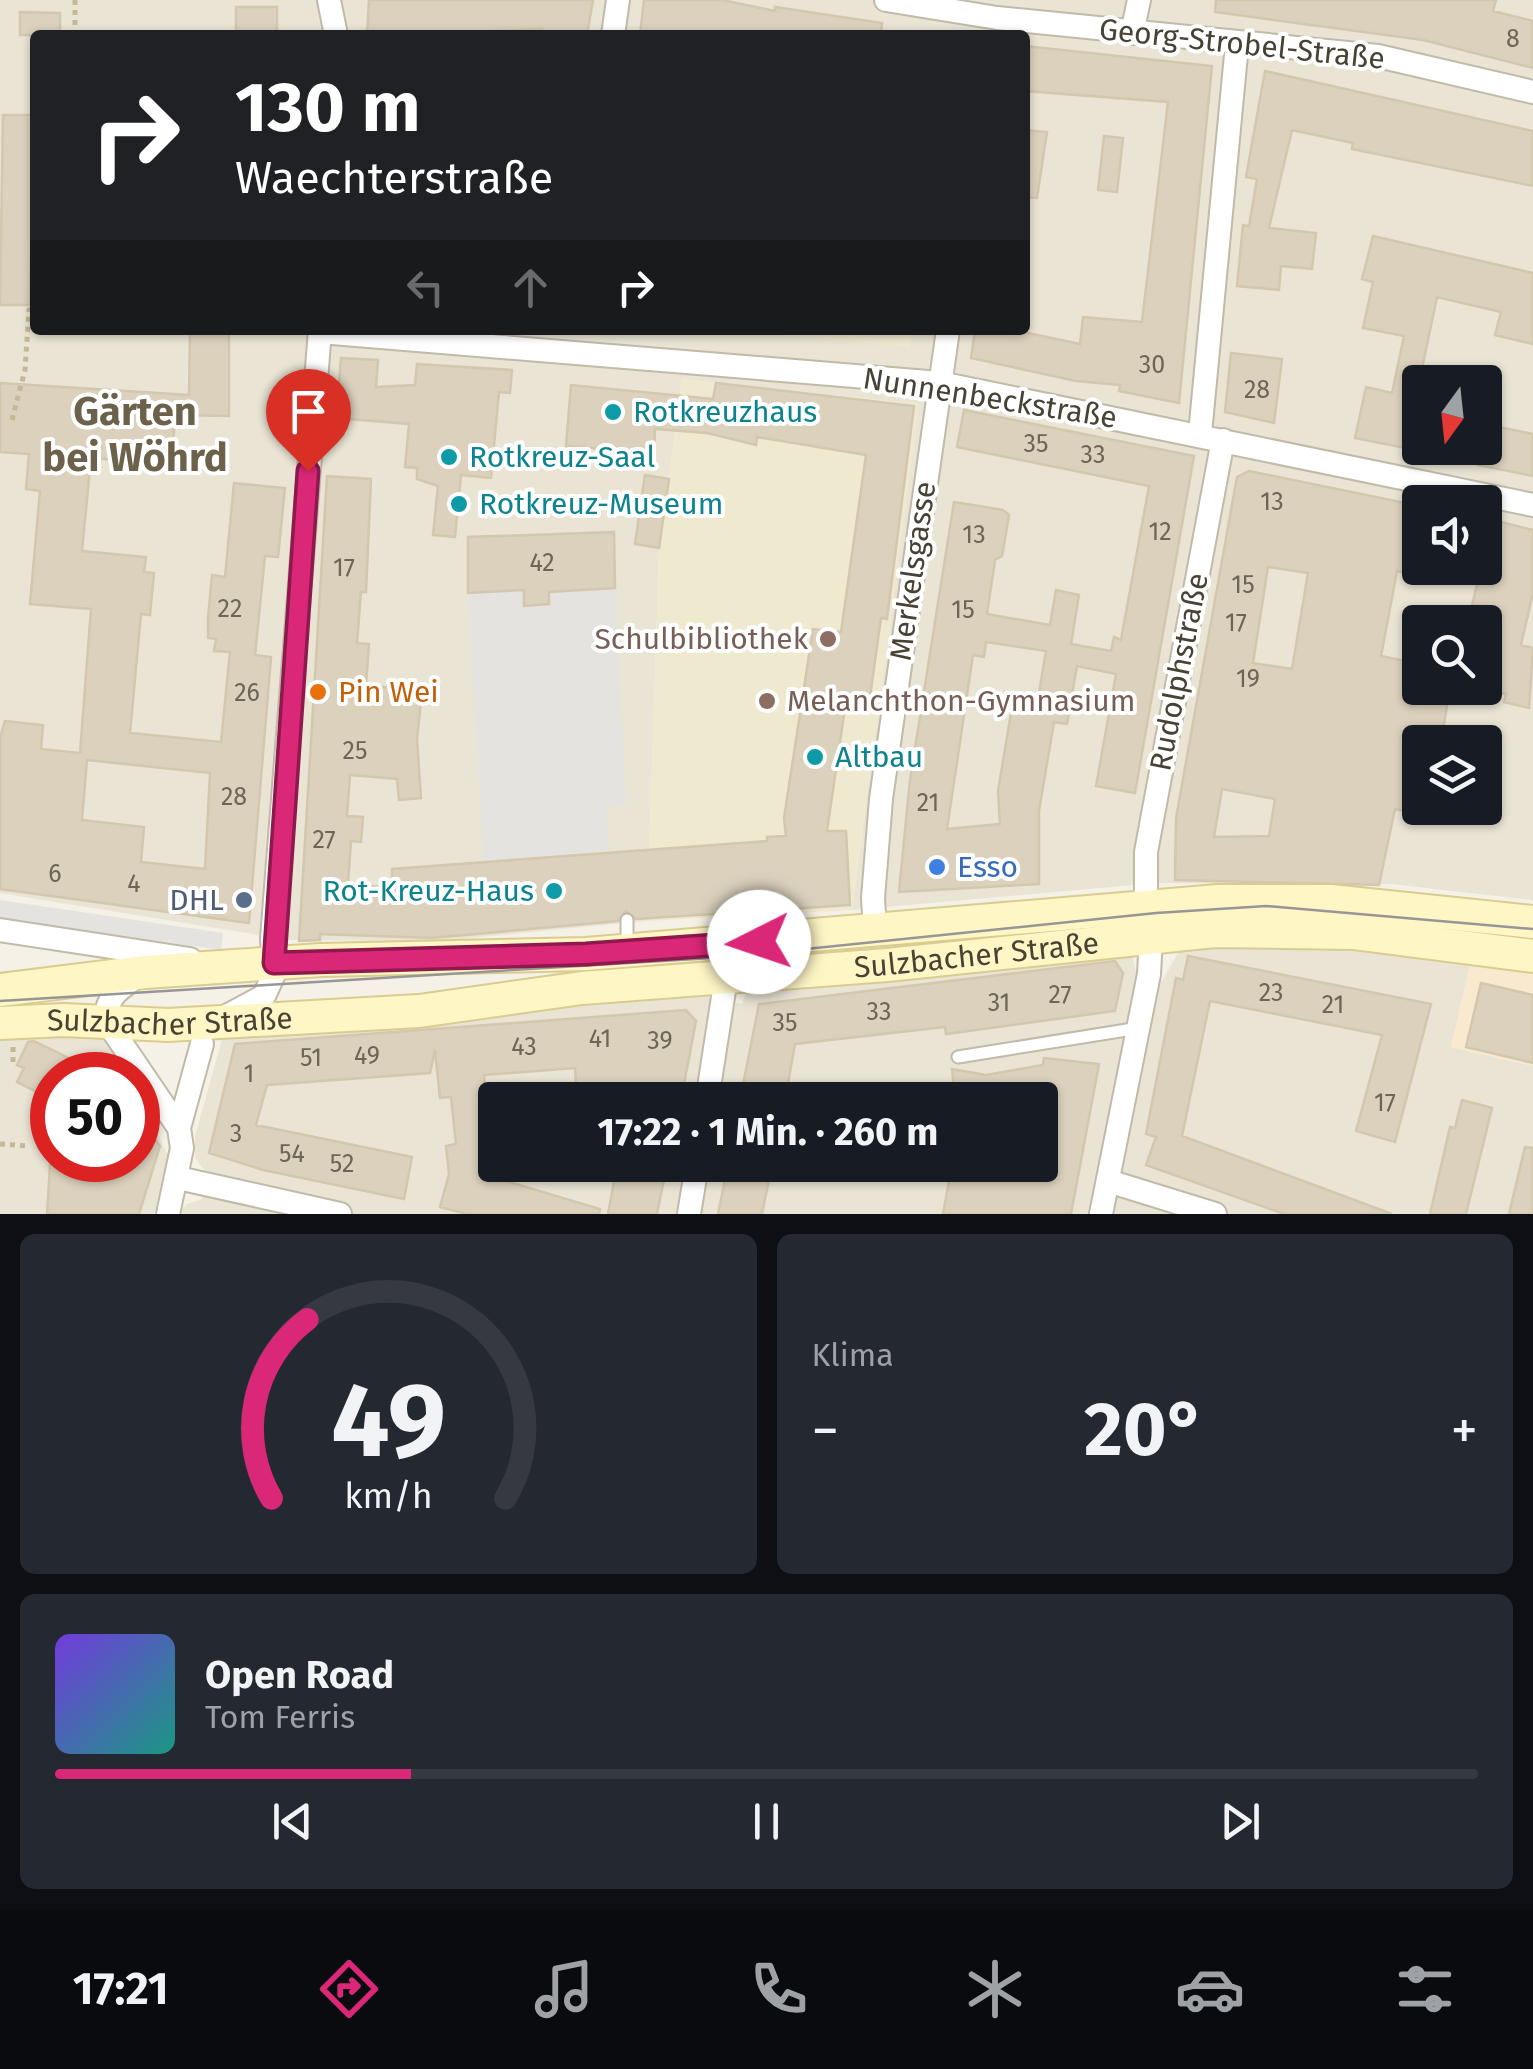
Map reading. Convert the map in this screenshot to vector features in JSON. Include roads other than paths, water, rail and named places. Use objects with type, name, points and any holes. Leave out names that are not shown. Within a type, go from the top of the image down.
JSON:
[{"type":"main road","name":"Sulzbacher Straße","points":[[0,1023],[107,1022],[206,1034],[443,1009],[582,988],[727,977],[1330,900],[1533,922]]},
{"type":"main road","name":"Sulzbacher Straße","points":[[0,990],[145,972],[627,936],[730,943],[875,931],[1148,921],[1332,932],[1533,956]]},
{"type":"street","points":[[329,0],[335,30]]},
{"type":"street","points":[[614,30],[618,0]]},
{"type":"street","name":"Georg-Strobel-Straße","points":[[888,0],[995,26],[1132,33],[1378,56],[1533,92]]},
{"type":"street","points":[[1132,33],[1139,0]]},
{"type":"street","name":"Rudolphstraße","points":[[1101,1214],[1139,1028],[1148,921],[1146,852],[1211,437],[1237,44]]},
{"type":"street","points":[[168,1214],[178,1178],[179,1128],[206,1034],[264,996],[274,963],[290,692],[320,335]]},
{"type":"street","name":"Nunnenbeckstraße","points":[[420,335],[571,341],[940,384],[1533,505]]},
{"type":"street","name":"Merkelsgasse","points":[[875,931],[873,898],[881,799],[947,335]]},
{"type":"street","points":[[0,930],[233,966]]},
{"type":"street","points":[[710,1082],[730,943]]},
{"type":"street","points":[[145,972],[109,999],[107,1022],[179,1128]]},
{"type":"street","points":[[178,1178],[340,1214]]},
{"type":"street","points":[[1108,1181],[1215,1214]]},
{"type":"street","points":[[688,1214],[693,1182]]},
{"type":"lane","points":[[958,1057],[1139,1028]]},
{"type":"tram line","points":[[0,1001],[729,957],[1156,913],[1266,906],[1533,929]]},
{"type":"place","name":"Rotkreuzhaus","points":[[613,412]]},
{"type":"place","name":"Rotkreuz-Saal","points":[[449,457]]},
{"type":"place","name":"Rotkreuz-Museum","points":[[459,504]]},
{"type":"place","name":"Schulbibliothek","points":[[828,639]]},
{"type":"place","name":"Pin Wei","points":[[318,692]]},
{"type":"place","name":"Melanchthon-Gymnasium","points":[[767,701]]},
{"type":"place","name":"Altbau","points":[[815,757]]},
{"type":"place","name":"Esso","points":[[937,867]]},
{"type":"place","name":"Rot-Kreuz-Haus","points":[[554,891]]},
{"type":"place","name":"DHL","points":[[244,900]]},
{"type":"district","name":"Gärten bei Wöhrd","points":[[135,435]]}]
